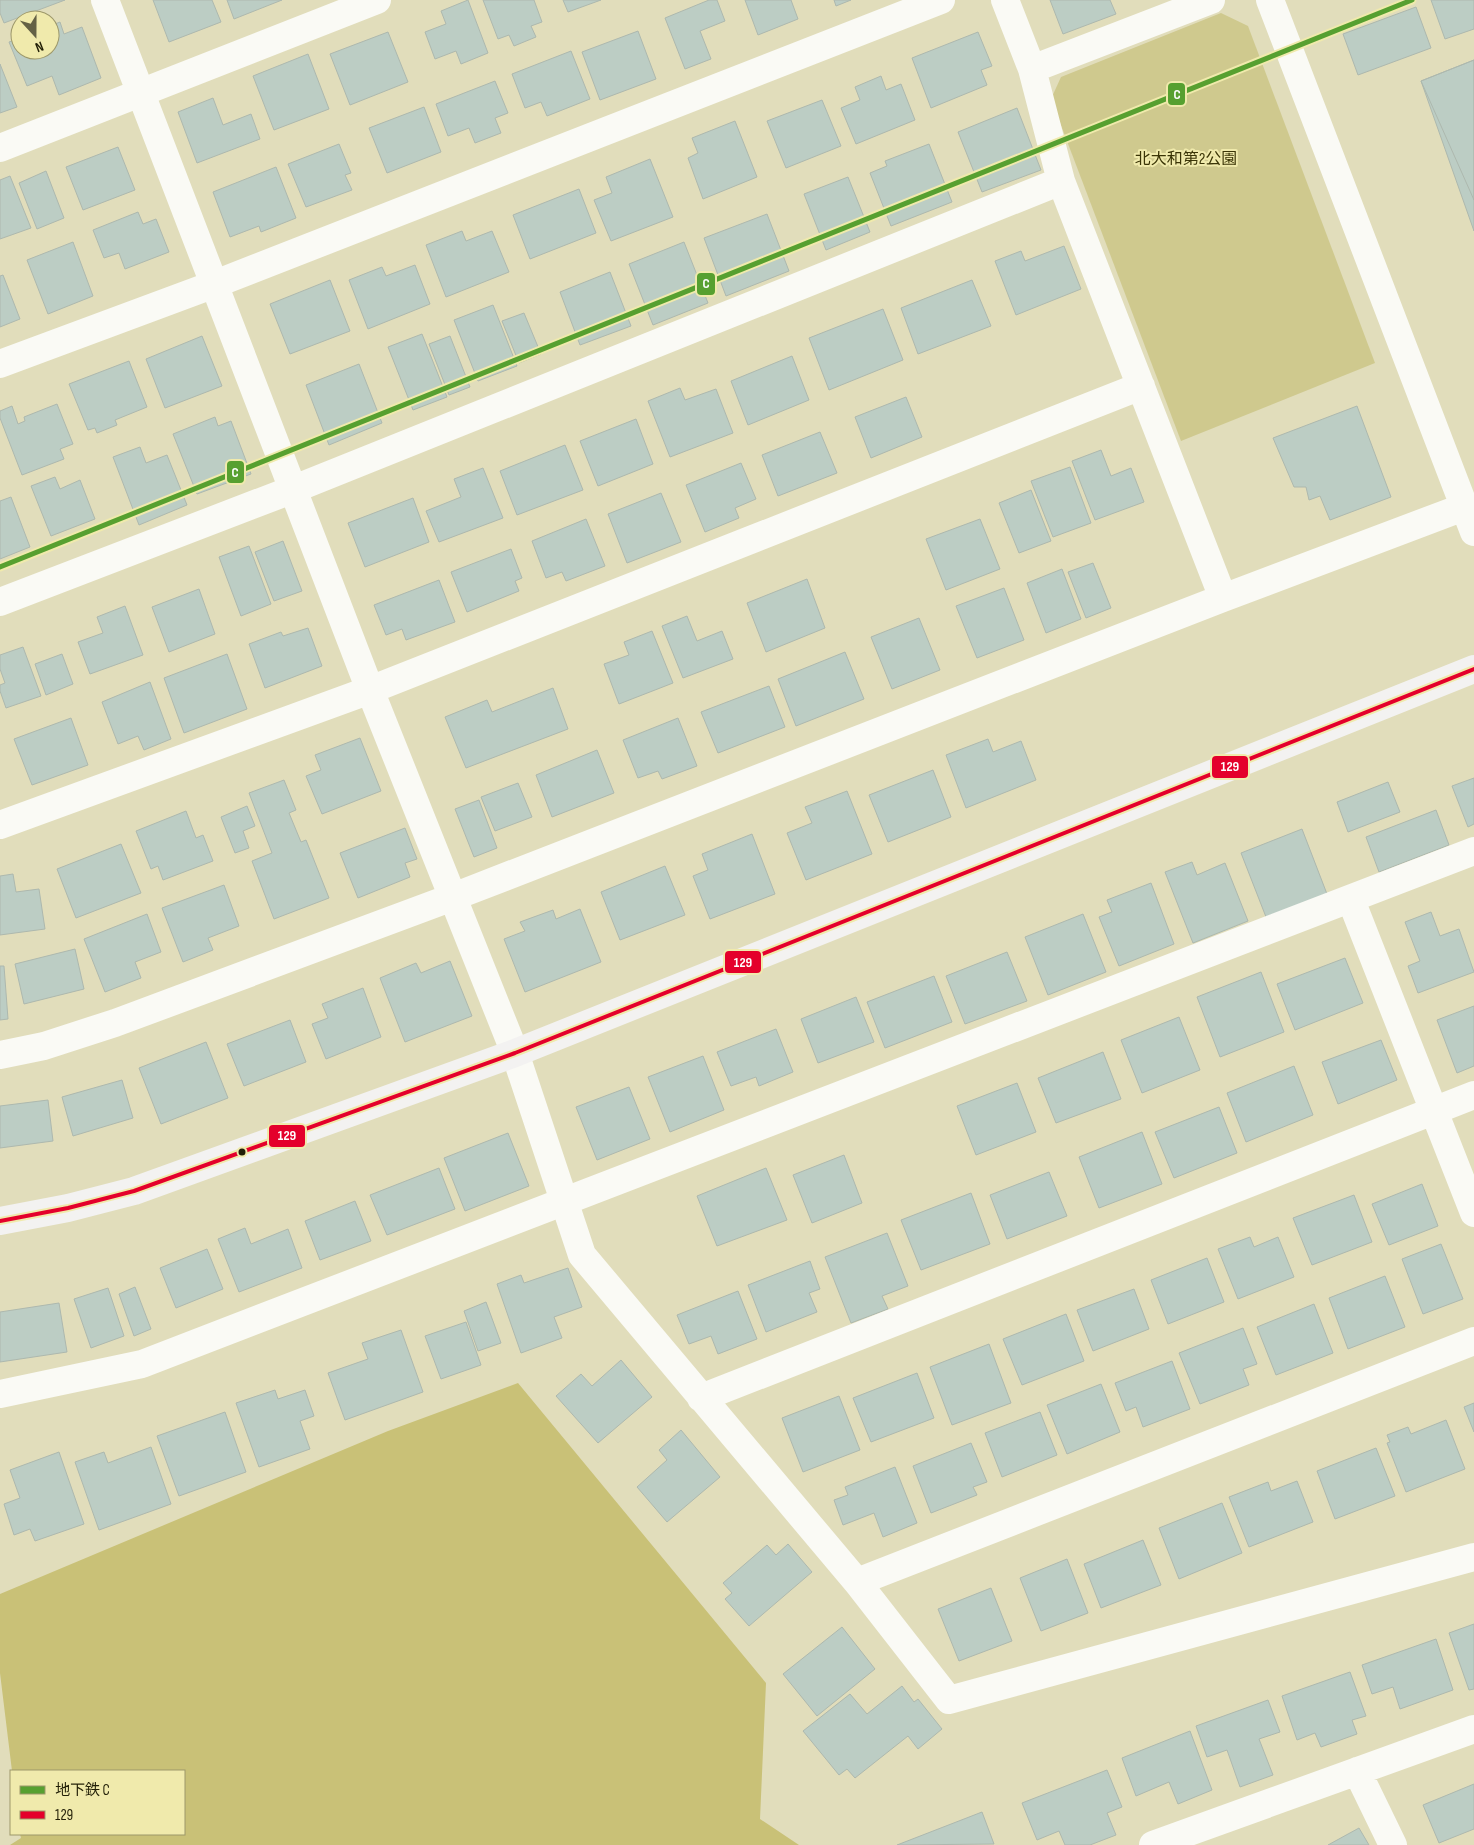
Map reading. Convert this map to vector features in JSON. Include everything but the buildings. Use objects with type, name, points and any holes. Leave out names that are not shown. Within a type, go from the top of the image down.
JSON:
[{"type":"street","points":[[104,0],[216,284],[370,690],[515,1053],[582,1255],[857,1582],[949,1700],[1474,1557]]},
{"type":"street","points":[[0,148],[377,0]]},
{"type":"street","points":[[0,364],[216,284],[940,0]]},
{"type":"street","points":[[1005,0],[1032,69],[1061,181],[1223,598]]},
{"type":"street","points":[[1032,69],[1211,0]]},
{"type":"street","points":[[1270,0],[1474,532]]},
{"type":"street","points":[[0,602],[294,489],[1061,181]]},
{"type":"street","points":[[0,825],[370,690],[1141,386]]},
{"type":"street","points":[[0,1054],[44,1046],[115,1023],[453,897],[1223,598],[1464,507]]},
{"type":"street","points":[[0,1221],[68,1208],[134,1191],[515,1053],[1474,670]]},
{"type":"street","points":[[0,1394],[142,1364],[1474,852]]},
{"type":"street","points":[[1351,900],[1474,1213]]},
{"type":"street","points":[[701,1398],[1474,1095]]},
{"type":"street","points":[[857,1582],[1474,1341]]},
{"type":"street","points":[[1153,1845],[1474,1729]]},
{"type":"street","points":[[1357,1771],[1393,1845]]},
{"type":"green space","name":"北大和第2公園","points":[[1221,13],[1248,26],[1375,363],[1181,441],[1051,99],[1061,77]]},
{"type":"shaded area","points":[[518,1383],[766,1683],[760,1819],[799,1845],[10,1845],[21,1838],[20,1835],[185,1835],[185,1770],[12,1770],[0,1673],[0,1594],[388,1431]]},
{"type":"metro line","name":"C","points":[[0,567],[1412,0]]},
{"type":"transit line","name":"129","points":[[0,1221],[68,1208],[134,1191],[515,1053],[1474,669]]}]
